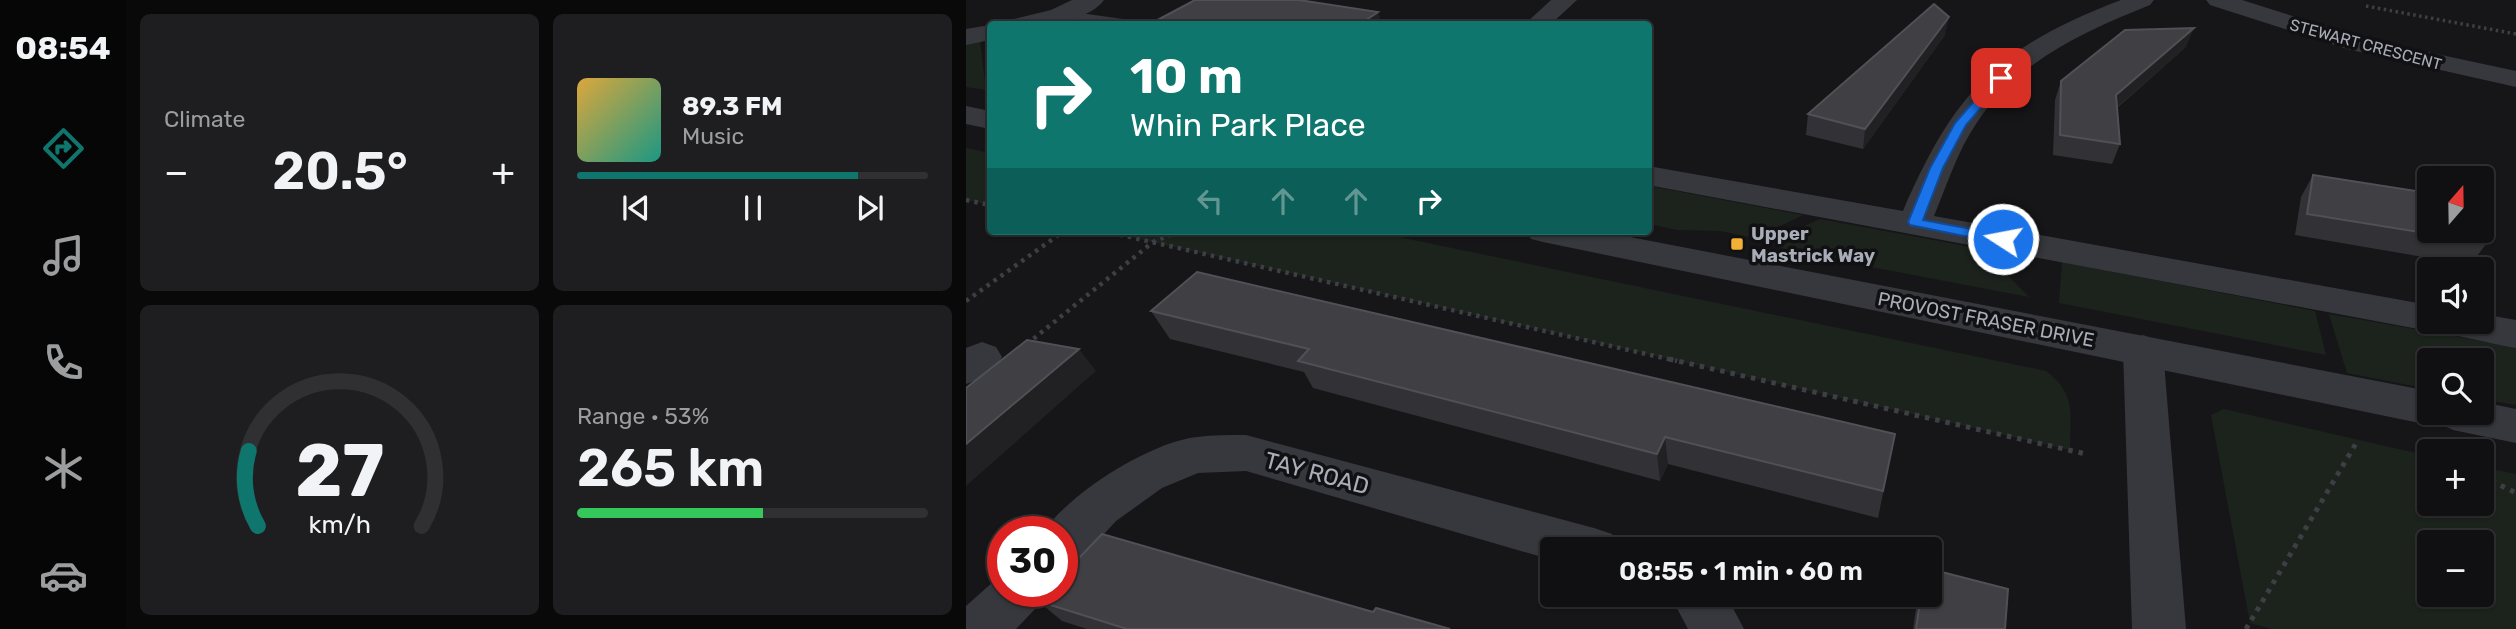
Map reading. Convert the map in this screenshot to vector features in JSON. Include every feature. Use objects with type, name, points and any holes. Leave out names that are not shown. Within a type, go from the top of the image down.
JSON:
[{"type":"street","points":[[1035,21],[1059,15],[1092,0]]},
{"type":"street","points":[[1540,21],[1565,0]]},
{"type":"street","points":[[1915,222],[1937,168],[1961,123],[2015,64],[2085,21],[2142,0]]},
{"type":"street","name":"STEWART CRESCENT","points":[[2218,0],[2356,44],[2516,79]]},
{"type":"street","points":[[966,37],[987,34]]},
{"type":"street","points":[[966,115],[987,119]]},
{"type":"street","points":[[1652,176],[2417,316]]},
{"type":"street","name":"PROVOST FRASER DRIVE","points":[[1563,235],[2417,406]]},
{"type":"street","points":[[2494,330],[2516,334]]},
{"type":"street","points":[[2143,350],[2159,629]]},
{"type":"street","points":[[2494,421],[2516,426]]},
{"type":"street","name":"TAY ROAD","points":[[1078,529],[1099,507],[1146,474],[1195,455],[1246,453],[1547,537]]},
{"type":"street","points":[[980,629],[1002,607]]},
{"type":"street","points":[[1703,607],[1717,629]]},
{"type":"lane","points":[[1059,15],[1102,21]]},
{"type":"path","points":[[2357,5],[2516,34]]},
{"type":"path","points":[[966,200],[987,204]]},
{"type":"path","points":[[966,301],[1057,235]]},
{"type":"path","points":[[1121,235],[2086,454]]},
{"type":"path","points":[[1026,345],[1153,242],[1170,235]]},
{"type":"path","points":[[2246,629],[2358,440],[2357,432]]},
{"type":"path","points":[[2494,482],[2516,494]]},
{"type":"shaded area","points":[[980,40],[986,90],[966,87],[966,42]]},
{"type":"shaded area","points":[[966,148],[987,152],[987,204],[966,200]]},
{"type":"shaded area","points":[[1652,187],[1803,215],[1755,238],[1720,231],[1678,230],[1652,225]]},
{"type":"shaded area","points":[[1820,219],[1982,249],[2029,297],[1787,251],[1768,242]]},
{"type":"shaded area","points":[[1121,235],[1389,235],[2046,371],[2063,388],[2070,406],[2070,450]]},
{"type":"shaded area","points":[[2062,262],[2315,311],[2326,355],[2059,303]]},
{"type":"shaded area","points":[[2329,314],[2417,330],[2417,334],[2442,334],[2516,347],[2516,405],[2494,401],[2494,348],[2417,348],[2417,387],[2347,373]]},
{"type":"shaded area","points":[[2224,409],[2417,453],[2417,516],[2494,516],[2494,469],[2516,474],[2516,629],[2272,629],[2250,623],[2211,415]]},
{"type":"building","points":[[1195,0],[1299,0],[1378,12],[1364,21],[1156,21]]},
{"type":"building","points":[[1934,4],[1949,17],[1865,129],[1808,114]]},
{"type":"building","points":[[2194,28],[2116,95],[2120,144],[2060,135],[2061,81],[2125,30]]},
{"type":"building","points":[[2313,175],[2417,191],[2417,232],[2307,214]]},
{"type":"building","points":[[1197,272],[1895,434],[1883,491],[1665,437],[1657,454],[1298,361],[1309,349],[1151,311]]},
{"type":"building","points":[[1027,340],[1079,349],[966,444],[966,388]]},
{"type":"building","points":[[1102,534],[1373,612],[1376,608],[1450,629],[1127,629],[1057,607],[1078,607],[1078,559]]},
{"type":"building","points":[[1942,572],[2008,589],[2005,629],[1916,629],[1919,607],[1942,607]]},
{"type":"place","name":"Upper Mastrick Way","points":[[1737,244]]},
{"type":"route","points":[[2001,78],[1961,123],[1937,168],[1915,222],[2003,239]]}]
